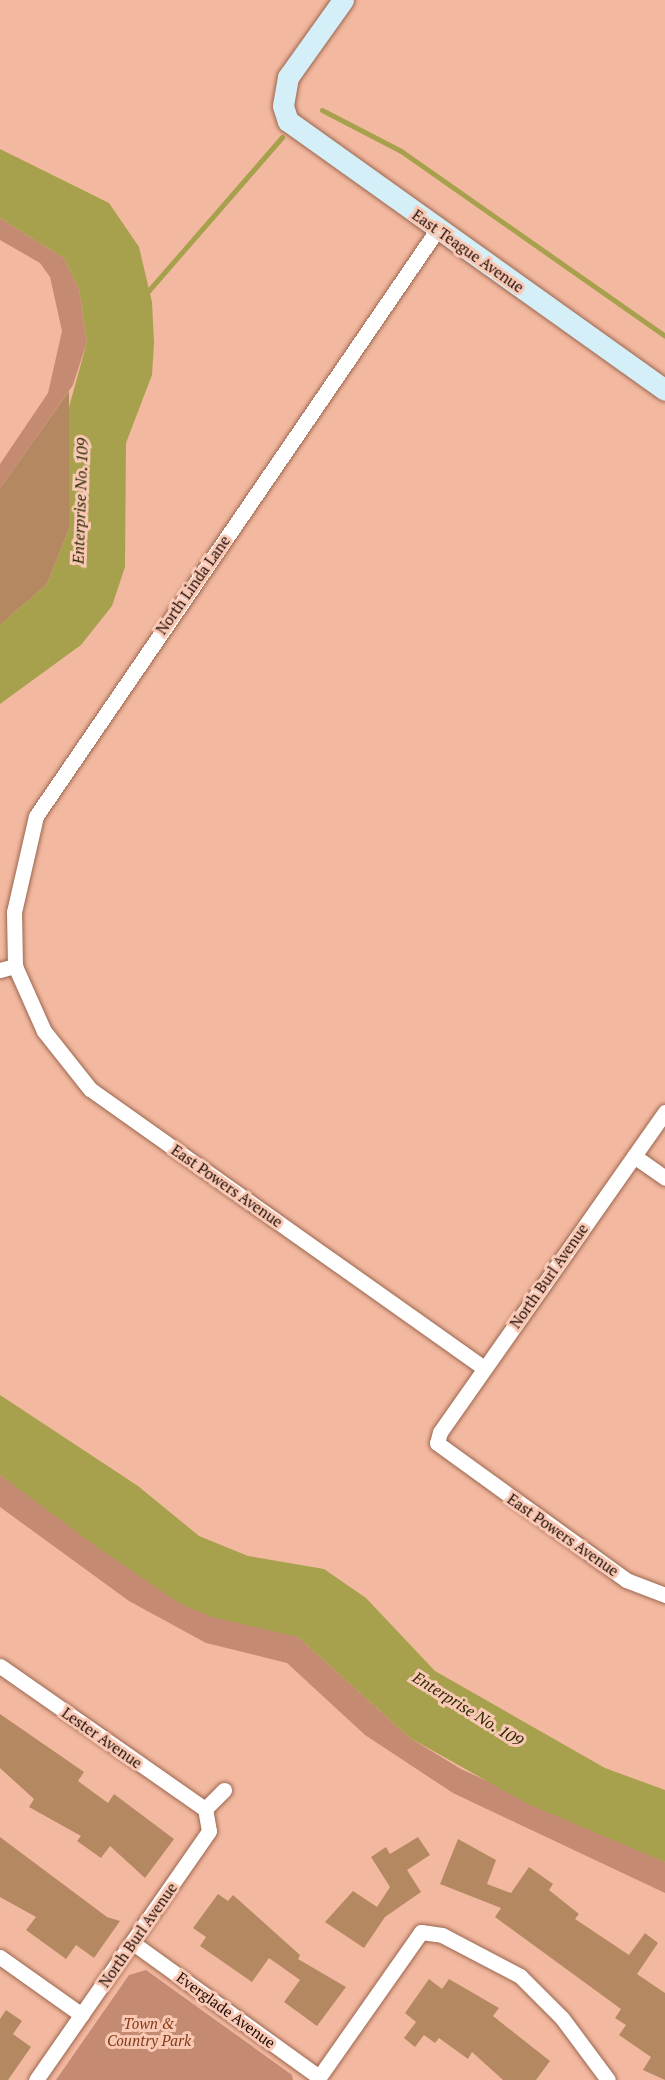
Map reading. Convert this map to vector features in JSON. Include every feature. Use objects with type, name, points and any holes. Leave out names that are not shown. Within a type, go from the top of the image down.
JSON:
[{"type":"street","name":"East Teague Avenue","points":[[343,0],[288,77],[284,104],[288,121],[437,230],[665,390]]},
{"type":"street","name":"North Linda Lane","points":[[15,966],[14,912],[36,816],[437,230]]},
{"type":"street","points":[[0,970],[15,966]]},
{"type":"street","name":"East Powers Avenue","points":[[15,966],[44,1031],[90,1089],[484,1368]]},
{"type":"street","name":"North Burl Avenue","points":[[437,1443],[484,1368],[665,1112]]},
{"type":"street","points":[[634,1156],[665,1178]]},
{"type":"street","name":"East Powers Avenue","points":[[437,1443],[626,1580],[665,1595]]},
{"type":"street","name":"Lester Avenue","points":[[0,1666],[205,1809]]},
{"type":"street","points":[[205,1809],[224,1790]]},
{"type":"street","name":"North Burl Avenue","points":[[36,2080],[209,1831],[205,1809]]},
{"type":"street","points":[[318,2078],[421,1932],[442,1935],[520,1976],[562,2018],[608,2080]]},
{"type":"street","name":"Everglade Avenue","points":[[133,1943],[318,2078]]},
{"type":"street","points":[[0,1957],[82,2015]]},
{"type":"green space","points":[[0,218],[64,258],[79,289],[87,342],[73,385],[0,488],[0,464],[48,393],[62,331],[50,277],[40,263],[0,240]]},
{"type":"green space","points":[[0,1475],[179,1603],[298,1637],[410,1738],[461,1769],[665,1862],[665,1893],[453,1793],[365,1735],[287,1663],[206,1643],[129,1601],[0,1507]]},
{"type":"green space","name":"Town & Country Park","points":[[146,1970],[292,2075],[293,2080],[56,2080],[129,1975]]},
{"type":"water","name":"Enterprise No. 109","points":[[0,149],[109,203],[139,247],[152,302],[154,343],[152,375],[126,443],[125,567],[112,606],[81,645],[0,704],[0,625],[47,584],[69,529],[69,407],[87,342],[79,289],[64,258],[0,218]]},
{"type":"water","name":"Enterprise No. 109","points":[[0,1395],[138,1486],[199,1536],[248,1556],[324,1569],[366,1598],[435,1671],[605,1768],[665,1790],[665,1862],[528,1804],[410,1738],[298,1637],[212,1617],[179,1603],[97,1547],[0,1475]]},
{"type":"building","points":[[69,391],[69,529],[47,584],[0,625],[0,488]]},
{"type":"building","points":[[0,1714],[84,1772],[78,1781],[108,1803],[114,1794],[174,1839],[145,1878],[110,1846],[101,1858],[77,1841],[81,1836],[29,1807],[34,1799],[0,1768]]},
{"type":"building","points":[[0,1837],[107,1917],[120,1921],[94,1958],[76,1945],[66,1959],[26,1930],[36,1917],[0,1897]]},
{"type":"building","points":[[418,1837],[430,1855],[407,1870],[421,1892],[385,1917],[364,1948],[325,1922],[353,1891],[377,1907],[390,1887],[371,1857],[386,1847],[390,1854]]},
{"type":"building","points":[[458,1839],[496,1860],[487,1884],[511,1893],[529,1867],[553,1884],[549,1890],[579,1914],[575,1919],[629,1955],[645,1933],[658,1943],[637,1974],[665,1993],[665,2080],[643,2070],[651,2057],[619,2035],[626,2025],[615,2018],[621,2009],[495,1917],[501,1908],[440,1884]]},
{"type":"building","points":[[218,1894],[228,1901],[233,1895],[300,1955],[298,1959],[346,1987],[317,2026],[284,2002],[300,1980],[269,1958],[252,1982],[200,1946],[206,1937],[193,1928]]},
{"type":"building","points":[[429,1979],[442,1989],[449,1979],[499,2008],[493,2016],[550,2061],[536,2080],[503,2080],[472,2052],[468,2059],[439,2038],[435,2043],[424,2035],[415,2047],[404,2038],[416,2022],[405,2013]]},
{"type":"building","points":[[6,2010],[22,2021],[13,2034],[31,2047],[8,2080],[0,2080],[0,2019]]},
{"type":"waterway","points":[[322,110],[401,151],[665,336]]},
{"type":"waterway","points":[[143,297],[282,137]]}]
